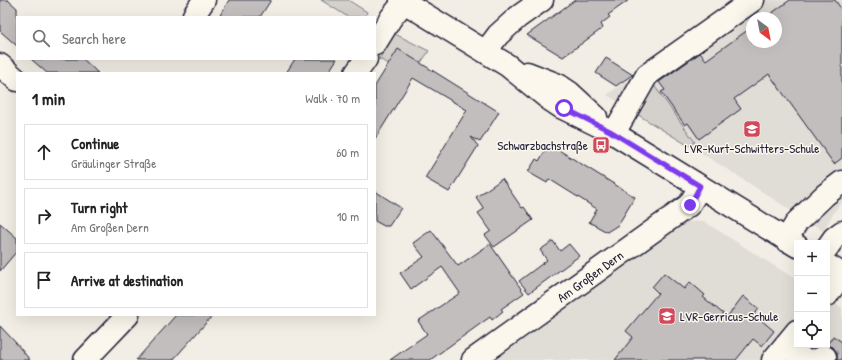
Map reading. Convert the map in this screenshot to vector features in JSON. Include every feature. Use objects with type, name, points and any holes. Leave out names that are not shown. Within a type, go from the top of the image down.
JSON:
[{"type":"street","points":[[486,52],[498,35],[518,17],[542,0]]},
{"type":"street","points":[[612,132],[647,75],[753,0]]},
{"type":"street","points":[[376,42],[403,1],[507,65],[549,99],[612,132],[791,243],[797,222],[825,195],[842,182]]},
{"type":"street","points":[[357,72],[365,60]]},
{"type":"street","points":[[0,65],[16,79]]},
{"type":"street","name":"Am Großen Dern","points":[[482,357],[690,205],[700,186]]},
{"type":"street","points":[[830,244],[834,238],[842,232]]},
{"type":"street","points":[[830,267],[842,274],[830,291]]},
{"type":"street","points":[[85,360],[127,316]]},
{"type":"street","points":[[785,346],[815,359]]},
{"type":"shaded area","points":[[321,0],[348,0],[367,12],[365,16],[346,16]]},
{"type":"shaded area","name":"LVR-Kurt-Schwitters-Schule","points":[[738,0],[842,0],[842,203],[838,206],[823,231],[727,169],[607,95]]},
{"type":"shaded area","points":[[395,34],[429,51],[420,64],[389,64],[379,59]]},
{"type":"shaded area","points":[[650,80],[695,142],[689,146],[635,113]]},
{"type":"shaded area","points":[[703,221],[794,278],[794,348],[830,348],[830,300],[842,308],[842,360],[495,360],[686,222]]},
{"type":"building","points":[[0,0],[8,0],[17,8],[16,45],[0,31]]},
{"type":"building","points":[[229,0],[271,0],[261,16],[220,16]]},
{"type":"building","points":[[575,0],[629,0],[608,15],[610,17],[601,24],[603,28],[563,57],[527,35]]},
{"type":"building","points":[[790,0],[835,0],[842,10],[842,158],[834,164],[769,74],[734,99],[741,109],[699,139],[688,123],[685,125],[661,92],[665,90],[659,82],[700,53],[706,60],[746,31],[746,48],[782,48],[782,12],[773,12]]},
{"type":"building","points":[[398,49],[499,112],[480,142],[471,137],[478,146],[449,192],[425,178],[467,110],[413,78],[376,137],[376,84]]},
{"type":"building","points":[[606,58],[633,75],[616,86],[596,73]]},
{"type":"building","points":[[32,60],[84,60],[97,72],[46,72]]},
{"type":"building","points":[[294,60],[336,60],[329,72],[287,72]]},
{"type":"building","points":[[549,144],[635,197],[618,225],[607,232],[589,222],[597,209],[549,179],[547,183],[528,172],[536,159],[539,161]]},
{"type":"building","points":[[502,179],[522,208],[524,207],[533,220],[494,247],[485,235],[491,231],[478,213],[484,209],[476,197]]},
{"type":"building","points":[[376,192],[401,208],[389,226],[384,226],[376,222]]},
{"type":"building","points":[[0,223],[16,237],[16,252],[0,271]]},
{"type":"building","points":[[431,230],[458,266],[490,244],[524,293],[501,309],[503,311],[492,320],[490,317],[430,360],[390,360],[427,334],[418,321],[460,293],[442,267],[411,289],[400,273],[424,257],[413,243]]},
{"type":"building","points":[[553,241],[560,251],[569,244],[579,256],[529,293],[519,281],[547,260],[540,250]]},
{"type":"building","points":[[664,273],[684,289],[690,282],[705,295],[703,297],[727,317],[743,296],[759,309],[754,314],[774,331],[762,346],[753,339],[736,360],[615,360],[633,337],[626,331],[658,293],[652,287]]},
{"type":"building","points":[[175,316],[212,316],[173,360],[136,360]]},
{"type":"building","points":[[0,326],[15,342],[30,360],[0,360]]},
{"type":"building","points":[[833,336],[842,342],[842,360],[837,360],[837,353],[833,347],[830,346],[830,340]]},
{"type":"place","name":"LVR-Kurt-Schwitters-Schule","points":[[752,129]]},
{"type":"place","name":"Schwarzbachstraße","points":[[601,145]]},
{"type":"place","name":"LVR-Gerricus-Schule","points":[[667,316]]},
{"type":"route","points":[[564,108],[610,131],[700,186],[690,205]]}]
